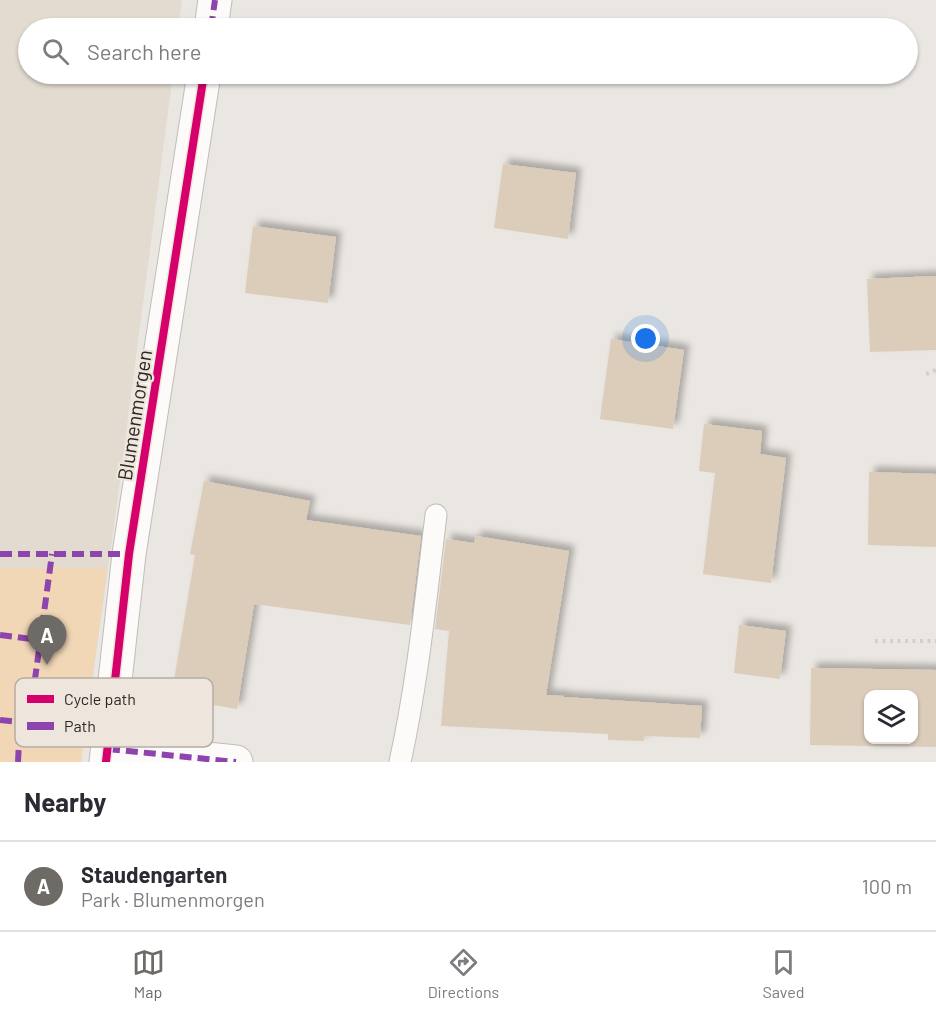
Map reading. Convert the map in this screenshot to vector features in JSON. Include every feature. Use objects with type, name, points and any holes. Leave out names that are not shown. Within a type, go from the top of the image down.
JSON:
[{"type":"street","points":[[212,18],[215,0]]},
{"type":"street","name":"Blumenmorgen","points":[[115,678],[129,554],[202,84]]},
{"type":"street","name":"Blumenmorgen","points":[[107,756],[236,762]]},
{"type":"lane","points":[[400,762],[409,723],[417,669],[436,514]]},
{"type":"path","points":[[926,374],[936,370]]},
{"type":"path","points":[[875,641],[936,641]]},
{"type":"shaded area","points":[[0,0],[182,0],[179,18],[18,18],[18,84],[172,84],[93,678],[15,678],[15,747],[83,747],[81,762],[0,762]]},
{"type":"shaded area","points":[[0,568],[107,568],[92,678],[15,678],[15,747],[83,747],[81,762],[0,762]]},
{"type":"building","points":[[503,164],[576,173],[568,239],[494,228]]},
{"type":"building","points":[[253,226],[336,237],[328,303],[245,293]]},
{"type":"building","points":[[936,276],[936,350],[870,352],[867,279]]},
{"type":"building","points":[[611,339],[684,350],[673,429],[600,419]]},
{"type":"building","points":[[704,424],[762,431],[760,454],[786,458],[771,583],[703,574],[715,473],[699,471]]},
{"type":"building","points":[[869,472],[936,474],[936,547],[868,545]]},
{"type":"building","points":[[204,481],[310,501],[306,520],[421,536],[410,625],[254,604],[237,709],[213,705],[213,678],[174,678],[195,555],[190,554]]},
{"type":"building","points":[[476,536],[569,551],[546,695],[702,706],[700,738],[644,736],[644,741],[608,740],[608,734],[441,726],[449,631],[435,629],[446,539],[474,543]]},
{"type":"building","points":[[739,625],[786,631],[780,679],[734,673]]},
{"type":"building","points":[[811,668],[936,670],[936,747],[810,745]]},
{"type":"marked path","points":[[212,18],[215,0]]},
{"type":"marked path","points":[[0,554],[129,554]]},
{"type":"marked path","points":[[35,678],[52,554]]},
{"type":"marked path","points":[[0,635],[40,640]]},
{"type":"marked path","points":[[0,720],[15,722]]},
{"type":"marked path","points":[[18,762],[19,747]]},
{"type":"marked path","points":[[108,749],[236,762]]},
{"type":"cycle path","points":[[115,678],[129,554],[202,84]]},
{"type":"cycle path","points":[[106,762],[108,747]]},
{"type":"place","name":"Staudengarten","points":[[47,665]]}]
